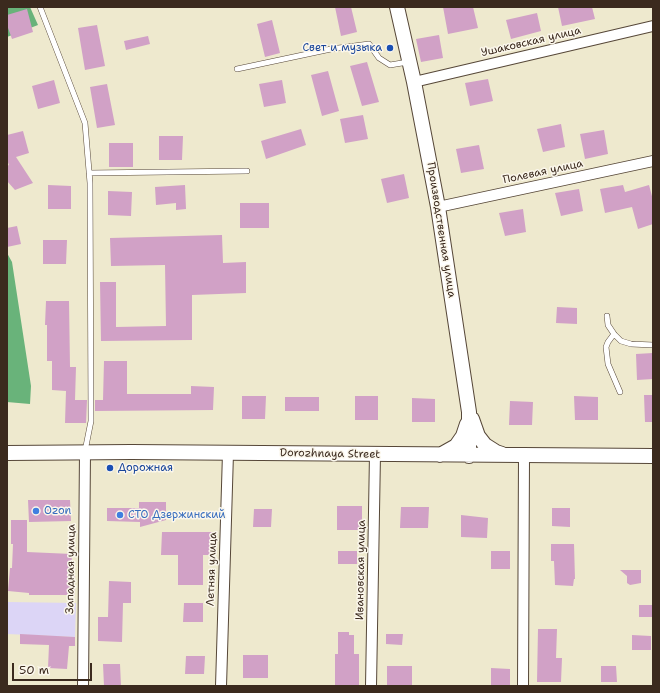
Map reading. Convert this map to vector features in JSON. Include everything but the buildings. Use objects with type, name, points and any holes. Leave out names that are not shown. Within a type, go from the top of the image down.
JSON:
[{"type":"main road","name":"Производственная улица","points":[[397,7],[410,62],[438,207],[469,412],[469,456]]},
{"type":"main road","points":[[440,455],[456,446],[461,439],[466,429],[469,412]]},
{"type":"main road","points":[[469,412],[478,436],[485,445],[496,452],[508,456]]},
{"type":"main road","name":"Dorozhnaya Street","points":[[7,453],[85,452],[469,456],[653,456]]},
{"type":"street","name":"Ушаковская улица","points":[[414,82],[653,26]]},
{"type":"street","name":"Полевая улица","points":[[438,207],[653,161]]},
{"type":"street","name":"Западная улица","points":[[83,686],[85,452]]},
{"type":"street","name":"Летняя улица","points":[[221,686],[228,453]]},
{"type":"street","name":"Ивановская улица","points":[[371,686],[375,454]]},
{"type":"street","points":[[523,686],[524,456]]},
{"type":"lane","points":[[40,7],[85,123],[89,173],[91,421],[85,452]]},
{"type":"lane","points":[[237,69],[331,49],[369,44],[379,58],[390,65],[410,62]]},
{"type":"lane","points":[[89,173],[247,172]]},
{"type":"lane","points":[[607,316],[608,325],[621,341],[631,344],[653,345]]},
{"type":"lane","points":[[614,334],[606,347],[608,364],[620,392]]},
{"type":"shaded area","points":[[8,602],[76,603],[75,637],[7,634]]},
{"type":"green space","points":[[7,7],[30,7],[38,25],[7,37]]},
{"type":"green space","points":[[7,253],[12,262],[31,386],[30,404],[7,402]]},
{"type":"place","name":"Свет и музыка","points":[[390,48]]},
{"type":"place","name":"Дорожная","points":[[110,468]]},
{"type":"place","name":"Ozon","points":[[36,511]]},
{"type":"place","name":"СТО Дзержинский","points":[[120,515]]}]
